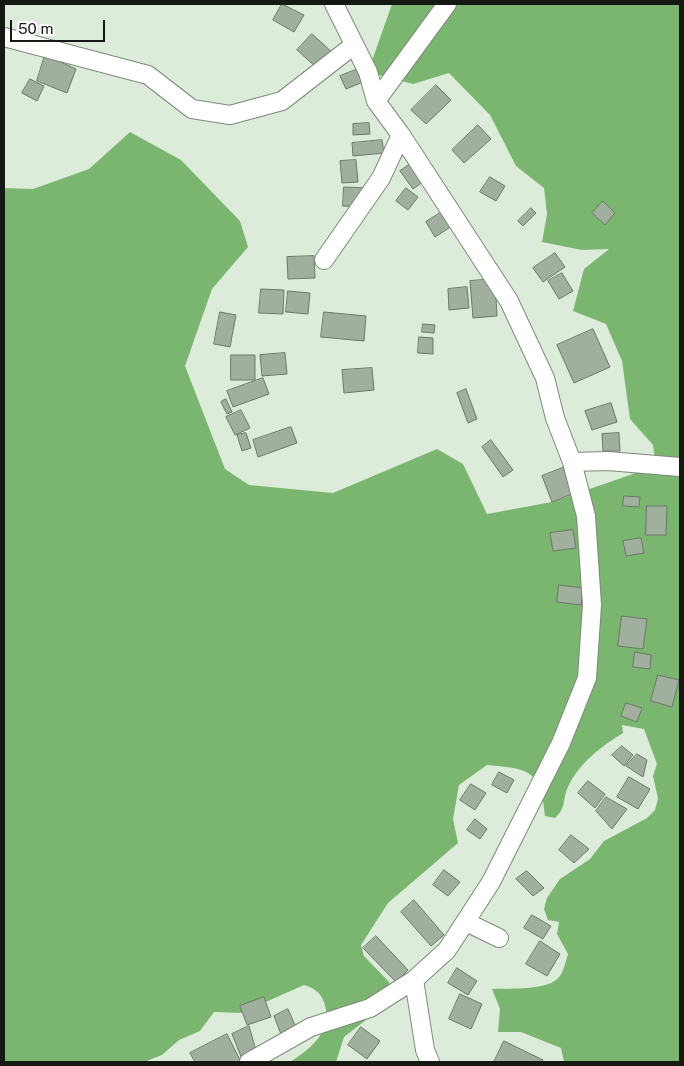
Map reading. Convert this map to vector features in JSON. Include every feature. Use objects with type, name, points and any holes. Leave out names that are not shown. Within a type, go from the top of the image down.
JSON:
[{"type":"street","points":[[249,1062],[311,1027],[370,1008],[414,980],[448,950],[491,882],[561,742],[587,678],[592,605],[587,526],[572,462],[555,418],[545,378],[509,301],[401,135],[376,101],[368,72],[334,4]]},
{"type":"street","points":[[376,101],[447,4]]},
{"type":"street","points":[[4,37],[148,75],[192,109],[230,115],[282,101],[354,45]]},
{"type":"street","points":[[324,260],[381,178],[401,135]]},
{"type":"street","points":[[572,462],[608,461],[680,468]]},
{"type":"street","points":[[466,922],[499,938]]},
{"type":"street","points":[[414,980],[426,1050],[430,1062]]},
{"type":"green space","points":[[392,4],[680,4],[680,1062],[564,1062],[561,1048],[521,1032],[498,1032],[500,1009],[492,989],[529,988],[548,984],[555,981],[563,971],[568,954],[557,934],[559,922],[548,920],[544,909],[547,898],[560,879],[590,859],[604,841],[647,818],[655,810],[658,799],[653,776],[657,764],[644,729],[622,725],[623,733],[599,749],[578,770],[568,787],[563,807],[555,818],[545,816],[543,800],[536,780],[530,774],[523,771],[487,765],[459,785],[453,819],[458,843],[388,903],[361,945],[364,956],[389,982],[393,999],[344,1037],[336,1062],[290,1062],[313,1045],[319,1038],[326,1021],[324,1002],[321,996],[304,985],[241,1013],[214,1012],[200,1031],[179,1040],[162,1055],[144,1062],[4,1062],[4,188],[33,189],[89,169],[130,132],[181,160],[240,221],[248,247],[212,289],[185,366],[225,469],[249,485],[333,493],[437,449],[463,464],[487,514],[552,502],[656,466],[653,445],[630,419],[622,361],[606,324],[573,311],[584,269],[609,249],[582,250],[542,242],[547,214],[544,188],[516,166],[490,115],[449,73],[413,84],[368,72]]},
{"type":"building","points":[[282,4],[304,15],[294,32],[273,20]]},
{"type":"building","points":[[312,34],[333,53],[318,69],[297,50]]},
{"type":"building","points":[[45,55],[76,69],[67,93],[37,81]]},
{"type":"building","points":[[358,69],[363,82],[346,89],[340,76]]},
{"type":"building","points":[[30,79],[44,86],[37,101],[22,93]]},
{"type":"building","points":[[436,85],[451,100],[426,124],[411,110]]},
{"type":"building","points":[[369,123],[370,134],[353,135],[353,124]]},
{"type":"building","points":[[478,125],[491,139],[464,163],[452,150]]},
{"type":"building","points":[[382,140],[384,153],[353,156],[352,143]]},
{"type":"building","points":[[356,160],[358,182],[342,183],[340,161]]},
{"type":"building","points":[[415,161],[427,179],[413,189],[400,171]]},
{"type":"building","points":[[490,177],[505,186],[496,201],[480,192]]},
{"type":"building","points":[[344,187],[371,188],[370,207],[343,206]]},
{"type":"building","points":[[406,188],[418,197],[408,210],[396,201]]},
{"type":"building","points":[[603,201],[615,213],[605,225],[592,213]]},
{"type":"building","points":[[531,208],[536,213],[523,226],[518,221]]},
{"type":"building","points":[[446,209],[455,224],[435,237],[426,222]]},
{"type":"building","points":[[555,253],[565,267],[543,282],[533,268]]},
{"type":"building","points":[[314,256],[315,278],[288,279],[287,257]]},
{"type":"building","points":[[562,273],[573,291],[559,299],[548,281]]},
{"type":"building","points":[[495,279],[497,316],[473,318],[470,281]]},
{"type":"building","points":[[467,287],[469,308],[449,310],[448,289]]},
{"type":"building","points":[[261,289],[284,290],[283,314],[259,313]]},
{"type":"building","points":[[288,291],[310,293],[308,314],[286,312]]},
{"type":"building","points":[[220,312],[236,315],[230,347],[214,344]]},
{"type":"building","points":[[324,312],[366,316],[364,341],[321,337]]},
{"type":"building","points":[[423,324],[435,325],[434,333],[422,332]]},
{"type":"building","points":[[593,329],[610,367],[574,383],[557,345]]},
{"type":"building","points":[[419,337],[433,338],[433,354],[418,353]]},
{"type":"building","points":[[285,353],[287,374],[262,376],[260,355]]},
{"type":"building","points":[[231,355],[255,355],[255,380],[231,380]]},
{"type":"building","points":[[372,368],[374,390],[344,393],[342,370]]},
{"type":"building","points":[[263,378],[269,394],[233,407],[227,391]]},
{"type":"building","points":[[466,389],[477,419],[468,423],[457,393]]},
{"type":"building","points":[[226,399],[232,412],[227,414],[221,402]]},
{"type":"building","points":[[611,403],[617,422],[592,430],[585,411]]},
{"type":"building","points":[[241,410],[250,428],[235,435],[226,417]]},
{"type":"building","points":[[291,427],[297,443],[258,457],[253,440]]},
{"type":"building","points":[[246,433],[251,448],[242,451],[237,435]]},
{"type":"building","points":[[619,433],[620,451],[603,451],[602,434]]},
{"type":"building","points":[[491,440],[513,470],[503,477],[482,447]]},
{"type":"building","points":[[565,467],[575,493],[552,502],[542,476]]},
{"type":"building","points":[[624,496],[640,497],[639,507],[623,506]]},
{"type":"building","points":[[647,506],[667,506],[666,535],[646,535]]},
{"type":"building","points":[[573,530],[576,548],[553,551],[550,533]]},
{"type":"building","points":[[641,538],[644,553],[626,556],[623,541]]},
{"type":"building","points":[[559,585],[583,588],[581,605],[557,602]]},
{"type":"building","points":[[622,616],[647,619],[643,649],[618,646]]},
{"type":"building","points":[[635,652],[651,655],[650,669],[633,667]]},
{"type":"building","points":[[658,675],[679,680],[672,707],[651,701]]},
{"type":"building","points":[[626,703],[642,708],[637,722],[621,716]]},
{"type":"building","points":[[622,746],[633,755],[624,766],[612,755]]},
{"type":"building","points":[[637,754],[647,760],[643,777],[626,766]]},
{"type":"building","points":[[499,772],[514,780],[507,793],[492,785]]},
{"type":"building","points":[[629,777],[650,789],[638,809],[617,797]]},
{"type":"building","points":[[588,781],[605,794],[595,808],[578,793]]},
{"type":"building","points":[[471,784],[486,793],[475,810],[460,800]]},
{"type":"building","points":[[606,797],[627,809],[612,829],[596,811]]},
{"type":"building","points":[[475,819],[487,829],[480,839],[467,830]]},
{"type":"building","points":[[571,835],[589,849],[574,863],[559,850]]},
{"type":"building","points":[[444,870],[460,882],[448,896],[433,885]]},
{"type":"building","points":[[527,871],[544,888],[533,896],[516,879]]},
{"type":"building","points":[[414,900],[444,935],[431,946],[401,912]]},
{"type":"building","points":[[532,915],[551,926],[543,939],[524,928]]},
{"type":"building","points":[[376,936],[408,970],[396,982],[363,948]]},
{"type":"building","points":[[540,941],[560,954],[547,976],[526,964]]},
{"type":"building","points":[[457,968],[477,981],[468,995],[448,983]]},
{"type":"building","points":[[460,994],[482,1004],[471,1029],[449,1019]]},
{"type":"building","points":[[264,997],[271,1017],[247,1025],[240,1006]]},
{"type":"building","points":[[288,1009],[297,1030],[282,1037],[274,1016]]},
{"type":"building","points":[[249,1026],[257,1054],[242,1059],[232,1034]]},
{"type":"building","points":[[361,1027],[380,1041],[367,1059],[348,1045]]},
{"type":"building","points":[[227,1034],[241,1062],[195,1062],[190,1053]]},
{"type":"building","points":[[504,1041],[543,1060],[542,1062],[494,1062]]}]
